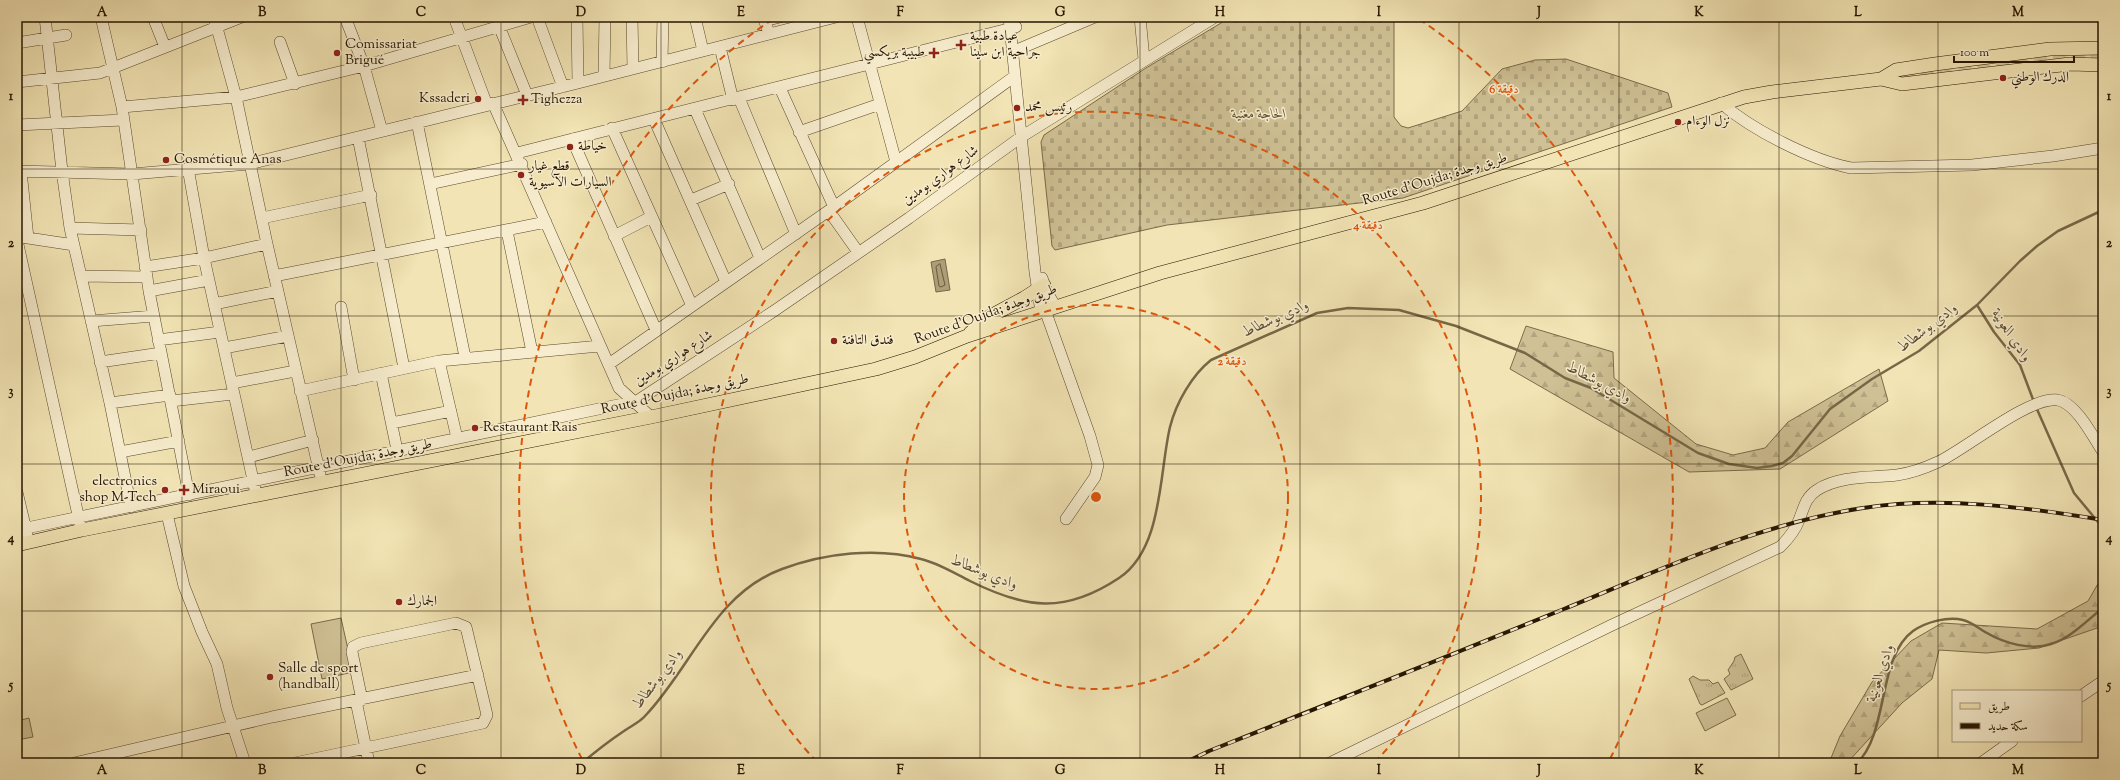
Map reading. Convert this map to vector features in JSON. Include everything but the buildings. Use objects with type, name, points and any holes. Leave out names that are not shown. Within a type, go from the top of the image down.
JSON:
[{"type":"main road","name":"Route d'Oujda; طريق وجدة","points":[[1881,79],[1892,71],[1914,67],[2050,49],[2103,48]]},
{"type":"main road","name":"Route d'Oujda; طريق وجدة","points":[[23,544],[82,530],[651,417],[876,369],[915,357],[967,336],[1219,256],[1423,203],[1721,103],[1772,92],[1881,79],[1902,84],[2048,66],[2086,63],[2103,65]]},
{"type":"main road","points":[[2086,63],[2103,71]]},
{"type":"main road","points":[[967,336],[987,318],[1041,287]]},
{"type":"street","points":[[45,17],[56,123],[70,228],[110,403],[131,507]]},
{"type":"street","points":[[101,17],[122,107],[149,291],[189,495]]},
{"type":"street","points":[[153,17],[165,47]]},
{"type":"street","points":[[17,82],[90,75],[113,69],[165,47],[216,22],[242,17]]},
{"type":"street","points":[[346,17],[364,66],[382,131]]},
{"type":"street","points":[[454,17],[490,104],[517,153],[600,346],[620,388],[636,401],[651,417]]},
{"type":"street","points":[[122,107],[236,97],[295,84],[364,66],[531,17]]},
{"type":"street","points":[[577,17],[578,83]]},
{"type":"street","points":[[604,76],[606,17]]},
{"type":"street","points":[[632,17],[634,69]]},
{"type":"street","points":[[662,62],[663,17]]},
{"type":"street","points":[[695,17],[703,51]]},
{"type":"street","points":[[82,530],[78,517],[21,238],[19,171],[132,174],[188,168],[249,164],[720,47],[771,21],[836,17]]},
{"type":"street","points":[[857,17],[896,162]]},
{"type":"street","points":[[1009,17],[1014,24],[1019,49],[1025,135],[1040,263],[1041,287],[1047,310],[1090,436],[1098,465],[1095,477],[1066,520]]},
{"type":"street","points":[[1019,49],[1095,17]]},
{"type":"street","points":[[1140,17],[1144,60]]},
{"type":"street","name":"شارع هواري بومدين","points":[[21,529],[253,482],[397,450],[636,401],[774,311],[1025,135],[1215,17]]},
{"type":"street","points":[[541,20],[563,87]]},
{"type":"street","points":[[216,22],[236,97],[249,164],[295,371],[322,482]]},
{"type":"street","points":[[517,153],[612,128],[780,88],[1014,24]]},
{"type":"street","points":[[1014,24],[1015,76],[1025,135]]},
{"type":"street","points":[[499,26],[527,95]]},
{"type":"street","points":[[17,43],[66,35]]},
{"type":"street","points":[[280,42],[295,84]]},
{"type":"street","points":[[720,47],[736,99],[796,234]]},
{"type":"street","points":[[609,364],[796,234],[1015,76]]},
{"type":"street","points":[[780,88],[831,209],[858,252]]},
{"type":"street","points":[[1721,103],[1738,117],[1784,142],[1836,165],[1851,168],[1972,165],[2053,156],[2103,148]]},
{"type":"street","points":[[799,132],[880,104]]},
{"type":"street","points":[[696,109],[760,258]]},
{"type":"street","points":[[654,119],[726,282]]},
{"type":"street","points":[[17,125],[123,120]]},
{"type":"street","points":[[417,122],[464,357]]},
{"type":"street","points":[[612,128],[692,306]]},
{"type":"street","points":[[358,137],[404,368]]},
{"type":"street","points":[[572,138],[656,330]]},
{"type":"street","points":[[430,184],[522,164]]},
{"type":"street","points":[[188,168],[204,258],[232,388],[249,457],[256,495]]},
{"type":"street","points":[[690,200],[729,184]]},
{"type":"street","points":[[262,218],[370,195]]},
{"type":"street","points":[[614,236],[651,217]]},
{"type":"street","points":[[274,276],[507,231],[546,222]]},
{"type":"street","points":[[70,228],[141,230]]},
{"type":"street","points":[[507,231],[532,352]]},
{"type":"street","points":[[21,238],[74,246]]},
{"type":"street","points":[[81,276],[146,272],[267,244]]},
{"type":"street","points":[[149,291],[209,280]]},
{"type":"street","points":[[214,304],[278,291]]},
{"type":"street","points":[[340,307],[354,380]]},
{"type":"street","points":[[92,321],[154,316]]},
{"type":"street","points":[[158,340],[220,332]]},
{"type":"street","points":[[224,348],[288,336]]},
{"type":"street","points":[[300,391],[404,368],[464,357],[600,346]]},
{"type":"street","points":[[100,362],[161,353]]},
{"type":"street","points":[[439,361],[457,438]]},
{"type":"street","points":[[110,403],[171,398],[232,388],[295,371]]},
{"type":"street","points":[[381,373],[397,450]]},
{"type":"street","points":[[615,406],[620,388]]},
{"type":"street","points":[[1330,763],[1610,626],[1780,547],[1790,536],[1796,526],[1806,502],[1823,487],[1848,480],[1898,475],[1929,466],[2025,410],[2040,403],[2058,400],[2067,404],[2080,417],[2103,452]]},
{"type":"street","points":[[392,423],[451,411]]},
{"type":"street","points":[[249,457],[313,440]]},
{"type":"street","points":[[120,452],[179,441]]},
{"type":"street","points":[[17,492],[23,544]]},
{"type":"street","points":[[167,514],[184,586],[202,632],[217,664],[245,763]]},
{"type":"street","points":[[295,763],[366,748],[483,723],[487,716],[468,630],[464,625],[460,624],[368,641],[355,646],[351,650],[366,748],[369,763]]},
{"type":"street","points":[[74,763],[118,758],[234,726],[478,675]]},
{"type":"street","points":[[2082,695],[2103,681]]},
{"type":"street","points":[[1980,763],[2011,742]]},
{"type":"green space","name":"الحاجة مغنية","points":[[1231,17],[1394,17],[1394,117],[1401,126],[1408,128],[1462,111],[1502,69],[1535,60],[1566,59],[1668,93],[1672,107],[1403,198],[1167,225],[1055,250],[1052,246],[1041,142],[1044,135],[1146,68]]},
{"type":"green space","points":[[1526,326],[1613,352],[1614,378],[1696,444],[1733,455],[1765,448],[1788,422],[1879,369],[1888,401],[1780,469],[1689,472],[1510,369]]},
{"type":"green space","points":[[2103,575],[2103,626],[2039,648],[1986,653],[1939,650],[1932,679],[1902,703],[1847,763],[1829,763],[1840,736],[1872,682],[1911,641],[1942,623],[2037,629],[2088,601]]},
{"type":"green space","points":[[341,618],[353,672],[322,679],[311,624]]},
{"type":"green space","points":[[1741,654],[1753,679],[1731,690],[1724,679],[1730,674],[1728,670],[1735,657]]},
{"type":"green space","points":[[1693,676],[1700,680],[1709,680],[1713,684],[1718,682],[1725,693],[1702,705],[1700,704],[1689,679]]},
{"type":"green space","points":[[1727,698],[1736,715],[1705,731],[1696,713]]},
{"type":"green space","points":[[29,718],[33,737],[17,740],[17,721]]},
{"type":"water","points":[[945,259],[950,290],[936,292],[931,262]]},
{"type":"waterway","name":"وادي بوشطاط","points":[[582,763],[645,716],[662,697],[721,614],[739,596],[759,580],[799,563],[851,554],[887,553],[904,555],[934,563],[970,581],[1009,597],[1028,602],[1045,604],[1081,598],[1099,590],[1119,578],[1133,565],[1144,549],[1152,530],[1161,487],[1170,427],[1176,409],[1191,381],[1211,360],[1317,313],[1348,308],[1399,310],[1456,326],[1525,353],[1565,378],[1591,388],[1698,453],[1729,464],[1757,468],[1783,463],[1792,456],[1830,409],[1872,379],[1919,351],[1977,305],[2020,261],[2037,246],[2058,231],[2103,210]]},
{"type":"waterway","name":"وادي العونية","points":[[1977,305],[1994,332],[2020,365],[2034,402]]},
{"type":"waterway","name":"وادي العونية","points":[[2036,407],[2074,493],[2103,528]]},
{"type":"waterway","name":"وادي العونية","points":[[1857,763],[1867,750],[1874,733],[1894,658],[1902,643],[1913,631],[1924,625],[1944,619],[1957,619],[1969,622],[1994,637],[2009,643],[2035,647],[2051,644],[2065,638],[2103,608]]},
{"type":"tunnel","points":[[1883,79],[2051,58],[2103,58]]},
{"type":"railway","points":[[1184,763],[1209,751],[1674,564],[1748,536],[1786,525],[1824,515],[1863,508],[1923,503],[1953,503],[2013,507],[2103,520]]},
{"type":"place","name":"عيادة طبية جراحية ابن سينا","points":[[961,45]]},
{"type":"place","name":"Comissariat Brigué","points":[[337,53]]},
{"type":"place","name":"طبيبة بريكسي","points":[[934,53]]},
{"type":"place","name":"الدرك الوطني","points":[[2003,78]]},
{"type":"place","name":"Kssaderi","points":[[478,99]]},
{"type":"place","name":"Tighezza","points":[[523,100]]},
{"type":"place","name":"رئيس محمد","points":[[1017,108]]},
{"type":"place","name":"نزل الوءام","points":[[1678,122]]},
{"type":"place","name":"خياطة","points":[[570,147]]},
{"type":"place","name":"Cosmétique Anas","points":[[166,160]]},
{"type":"place","name":"قطع غيار السيارات الآسيوية","points":[[521,175]]},
{"type":"place","name":"فندق التافنة","points":[[834,341]]},
{"type":"place","name":"Restaurant Rais","points":[[475,428]]},
{"type":"place","name":"electronics shop M-Tech","points":[[165,490]]},
{"type":"place","name":"Miraoui","points":[[184,490]]},
{"type":"place","name":"الجمارك","points":[[399,602]]},
{"type":"place","name":"Salle de sport (handball)","points":[[270,677]]}]
